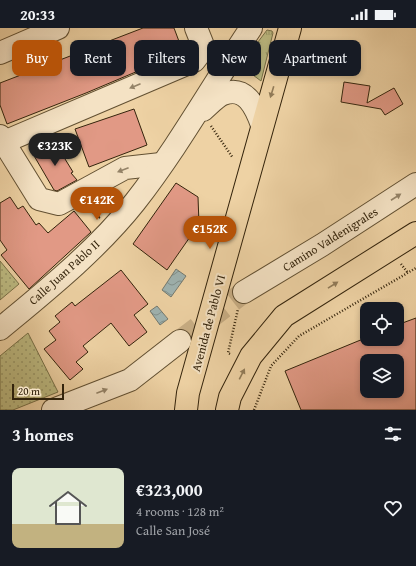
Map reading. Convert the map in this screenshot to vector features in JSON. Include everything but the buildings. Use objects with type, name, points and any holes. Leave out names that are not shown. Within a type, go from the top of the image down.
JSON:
[{"type":"main road","name":"Avenida de Pablo VI","points":[[186,410],[188,393],[290,28]]},
{"type":"main road","points":[[227,410],[230,397],[251,356],[284,316],[412,240]]},
{"type":"street","points":[[0,53],[58,28]]},
{"type":"street","name":"Calle Juan Pablo II","points":[[0,329],[108,233],[135,202],[196,116],[224,67],[251,28]]},
{"type":"street","points":[[161,164],[125,168],[59,204],[39,199],[2,139],[194,61],[200,38]]},
{"type":"street","name":"Calle Juan Pablo II","points":[[196,116],[223,94],[242,94],[250,99],[256,107],[262,125]]},
{"type":"street","name":"Camino Valdenigrales","points":[[241,300],[416,184]]},
{"type":"street","points":[[52,410],[130,380],[180,341]]},
{"type":"path","points":[[196,116],[210,124],[236,162],[238,152],[253,159]]},
{"type":"path","points":[[254,410],[271,366],[299,336],[416,268]]},
{"type":"path","points":[[228,353],[241,300]]},
{"type":"green space","points":[[267,30],[272,31],[273,33],[271,40],[269,40],[269,49],[261,81],[254,76],[261,76],[261,40],[259,40]]},
{"type":"green space","points":[[0,261],[19,284],[0,300]]},
{"type":"green space","points":[[28,333],[58,392],[13,410],[0,410],[0,356]]},
{"type":"water","points":[[176,269],[186,276],[171,297],[162,290]]},
{"type":"water","points":[[157,306],[168,319],[160,325],[150,311]]},
{"type":"tunnel","points":[[180,341],[244,292]]}]
